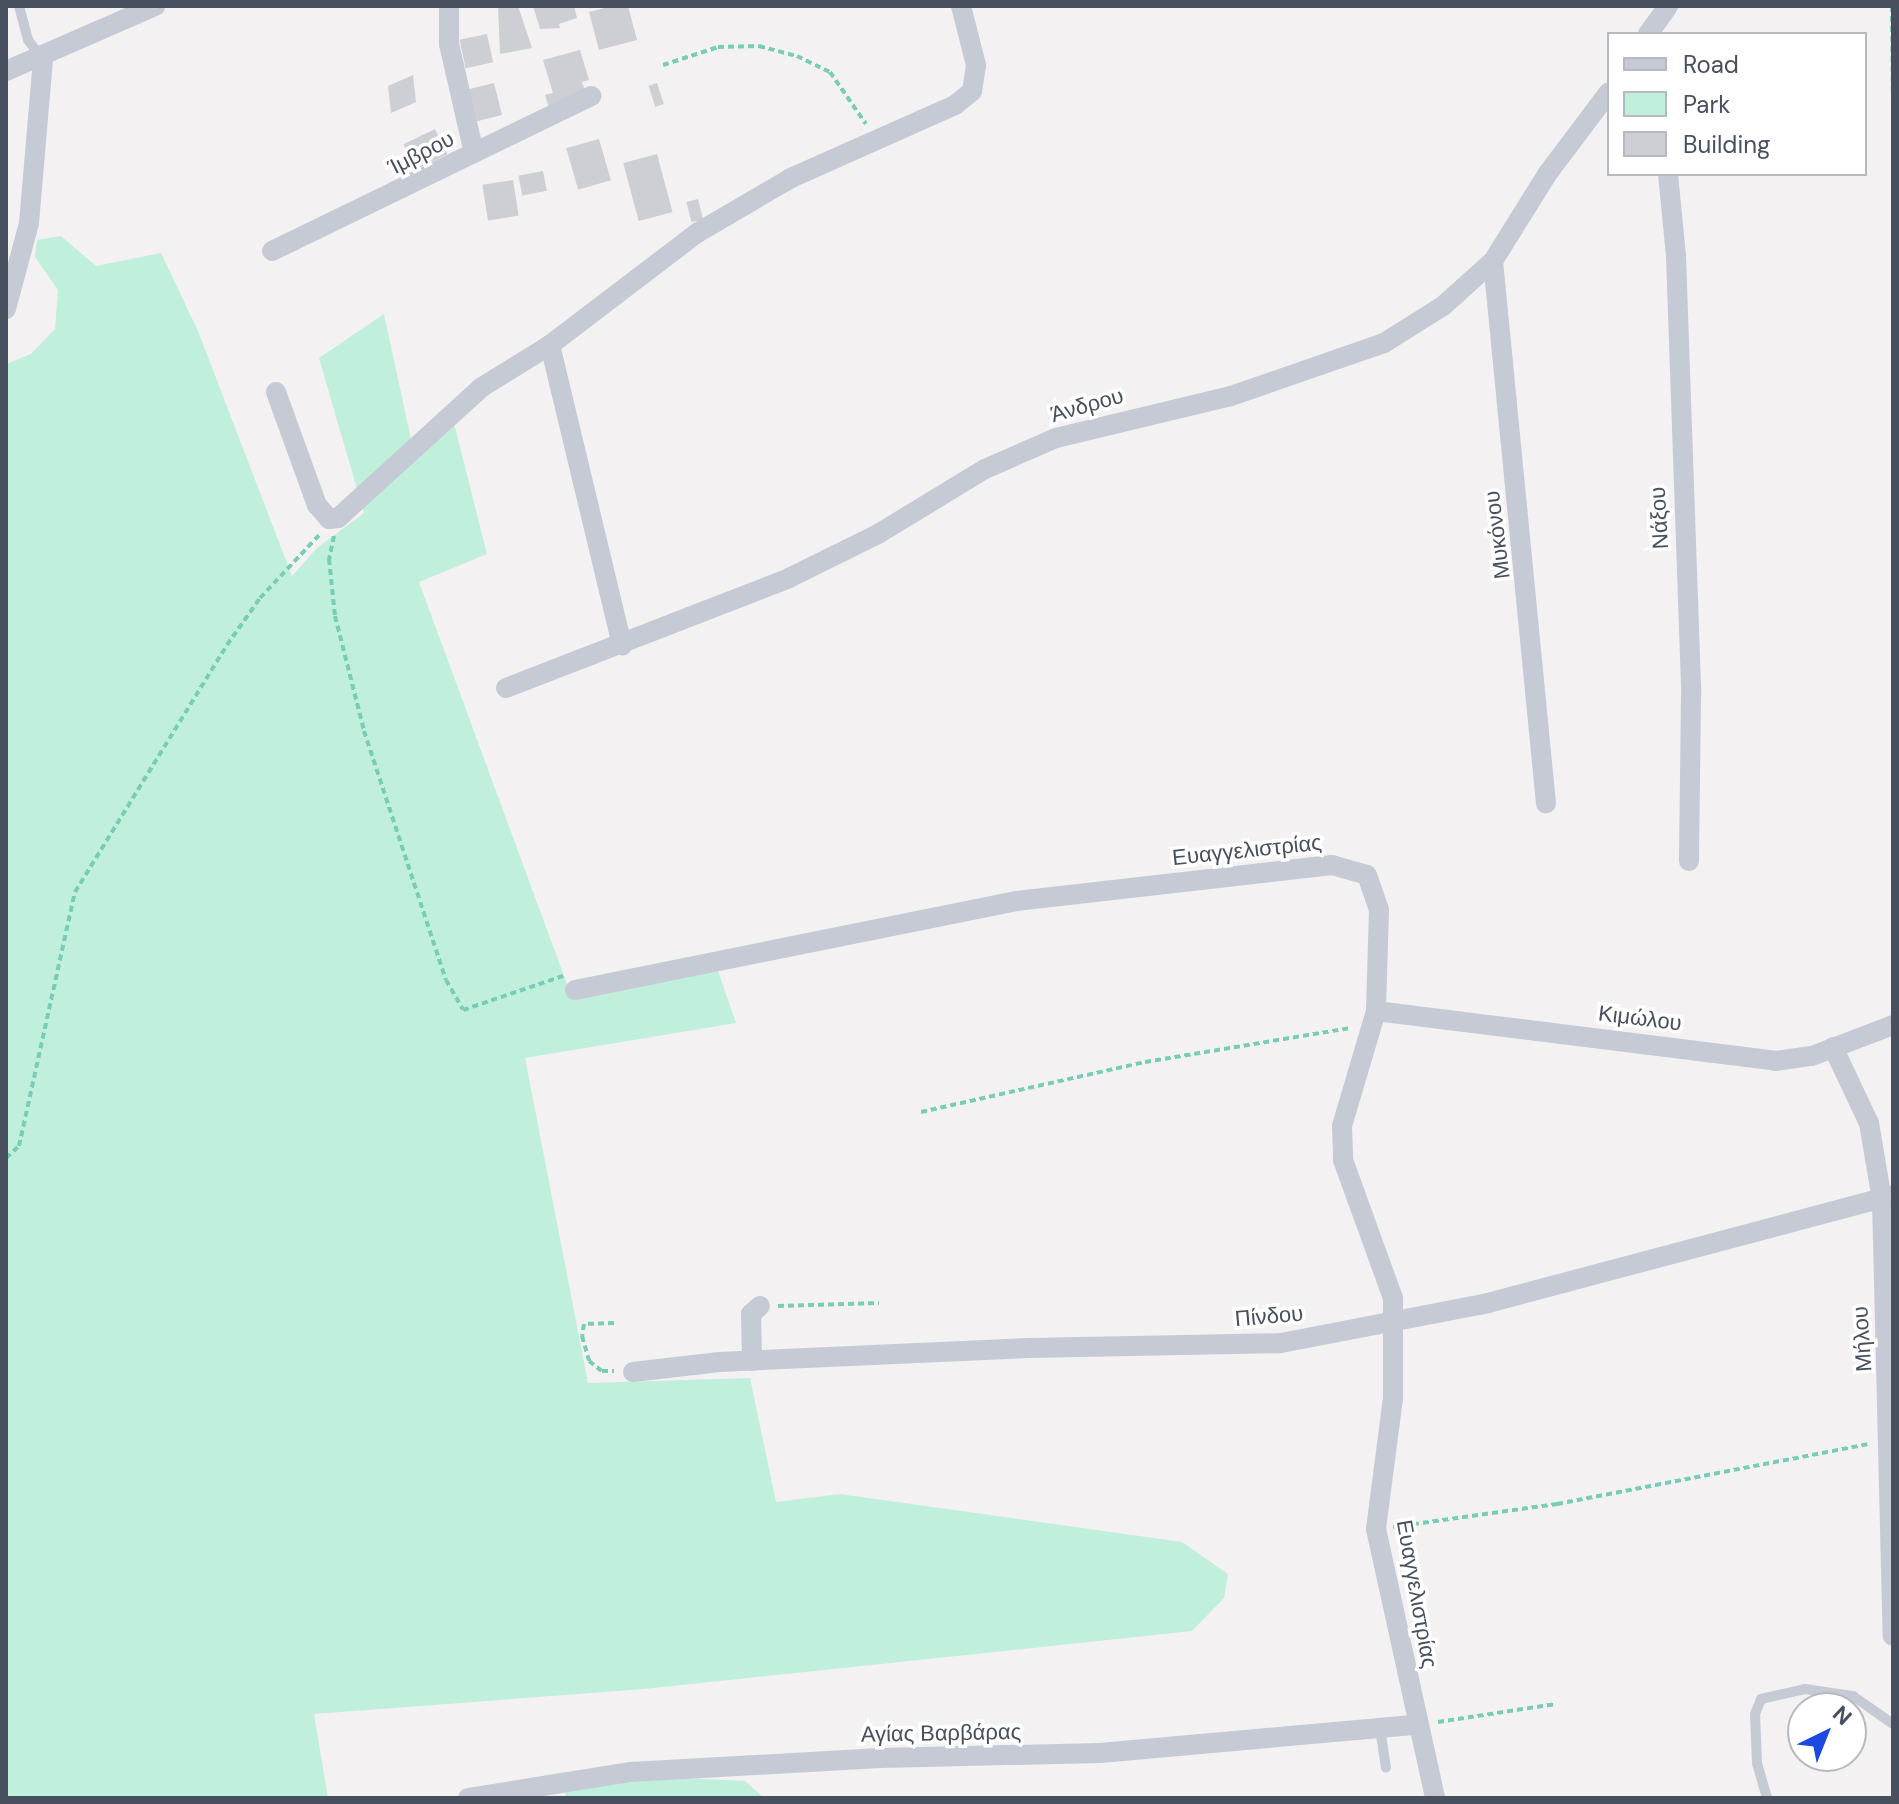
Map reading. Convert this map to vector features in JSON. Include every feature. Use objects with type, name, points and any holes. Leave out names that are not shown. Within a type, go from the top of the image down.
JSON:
[{"type":"street","points":[[6,71],[43,59],[155,6]]},
{"type":"street","points":[[449,6],[449,44],[474,153]]},
{"type":"street","points":[[276,392],[320,512],[338,518],[482,387],[550,345],[697,233],[791,178],[955,105],[972,91],[976,65],[961,6]]},
{"type":"street","points":[[1649,32],[1668,6]]},
{"type":"street","points":[[6,309],[29,223],[43,59]]},
{"type":"street","name":"Άνδρου","points":[[506,688],[789,578],[878,534],[985,469],[1056,438],[1231,396],[1384,343],[1443,306],[1493,261],[1548,173],[1607,95]]},
{"type":"street","name":"Ίμβρου","points":[[272,251],[591,96]]},
{"type":"street","name":"Νάξου","points":[[1668,176],[1676,256],[1691,695],[1689,861]]},
{"type":"street","name":"Μυκόνου","points":[[1493,261],[1546,803]]},
{"type":"street","points":[[550,345],[622,645]]},
{"type":"street","name":"Ευαγγελιστρίας","points":[[575,990],[1016,901],[1332,865],[1354,868],[1375,888],[1380,946],[1373,1033],[1349,1093],[1342,1126],[1343,1160],[1386,1277],[1396,1322],[1393,1398],[1376,1529],[1416,1725],[1435,1798]]},
{"type":"street","name":"Κιμώλου","points":[[1376,1011],[1775,1061],[1833,1047],[1893,1025]]},
{"type":"street","name":"Μήλου","points":[[1833,1047],[1869,1123],[1888,1198],[1893,1636]]},
{"type":"street","name":"Πίνδου","points":[[633,1372],[752,1361],[1281,1343],[1396,1322],[1888,1198]]},
{"type":"street","points":[[752,1361],[751,1314],[760,1306]]},
{"type":"street","name":"Αγίας Βαρβάρας","points":[[468,1798],[631,1772],[880,1758],[1100,1753],[1416,1725]]},
{"type":"lane","points":[[19,6],[28,40],[43,59]]},
{"type":"lane","points":[[1767,1798],[1757,1763],[1755,1714],[1761,1699],[1805,1689],[1853,1696],[1893,1724]]},
{"type":"lane","points":[[1380,1728],[1386,1768]]},
{"type":"path","points":[[1892,6],[1893,106]]},
{"type":"path","points":[[663,65],[718,47],[759,46],[797,56],[830,72],[874,139]]},
{"type":"path","points":[[338,518],[329,559],[335,616],[364,731],[446,980],[463,1010],[546,984],[554,977],[564,976],[575,990]]},
{"type":"path","points":[[6,1158],[19,1146],[75,892],[227,645],[298,554],[338,518]]},
{"type":"path","points":[[921,1112],[1145,1062],[1351,1027],[1373,1033]]},
{"type":"path","points":[[760,1306],[879,1303]]},
{"type":"path","points":[[614,1323],[584,1324],[589,1361],[602,1371],[633,1372]]},
{"type":"path","points":[[1376,1529],[1557,1504],[1892,1434]]},
{"type":"path","points":[[1416,1725],[1555,1704]]},
{"type":"green space","points":[[61,236],[96,266],[161,253],[198,331],[292,576],[317,548],[364,513],[319,358],[384,314],[414,453],[453,419],[487,554],[419,582],[571,995],[718,971],[736,1023],[525,1058],[588,1383],[750,1378],[776,1502],[840,1494],[1182,1542],[1228,1574],[1224,1598],[1192,1631],[644,1689],[314,1714],[328,1798],[6,1798],[6,364],[31,354],[55,329],[58,290],[35,257],[37,240]]},
{"type":"green space","points":[[682,1778],[745,1781],[764,1798],[567,1798],[563,1788]]},
{"type":"building","points":[[518,6],[532,48],[500,54],[498,7]]},
{"type":"building","points":[[533,6],[574,6],[577,18],[559,24],[560,28],[540,29]]},
{"type":"building","points":[[612,6],[628,6],[637,40],[599,50],[589,12]]},
{"type":"building","points":[[487,34],[493,62],[466,68],[460,40]]},
{"type":"building","points":[[580,50],[589,80],[582,82],[585,91],[549,108],[545,95],[553,93],[543,60]]},
{"type":"building","points":[[413,75],[416,102],[391,113],[388,86]]},
{"type":"building","points":[[494,83],[502,115],[477,121],[469,89]]},
{"type":"building","points":[[657,83],[664,104],[655,107],[648,86]]},
{"type":"building","points":[[435,129],[447,154],[416,170],[404,144]]},
{"type":"building","points":[[599,139],[611,180],[578,190],[566,148]]},
{"type":"building","points":[[657,154],[673,212],[639,221],[623,163]]},
{"type":"building","points":[[543,171],[547,191],[522,195],[518,176]]},
{"type":"building","points":[[513,180],[519,216],[488,220],[482,185]]},
{"type":"building","points":[[698,199],[703,219],[691,222],[686,202]]}]
